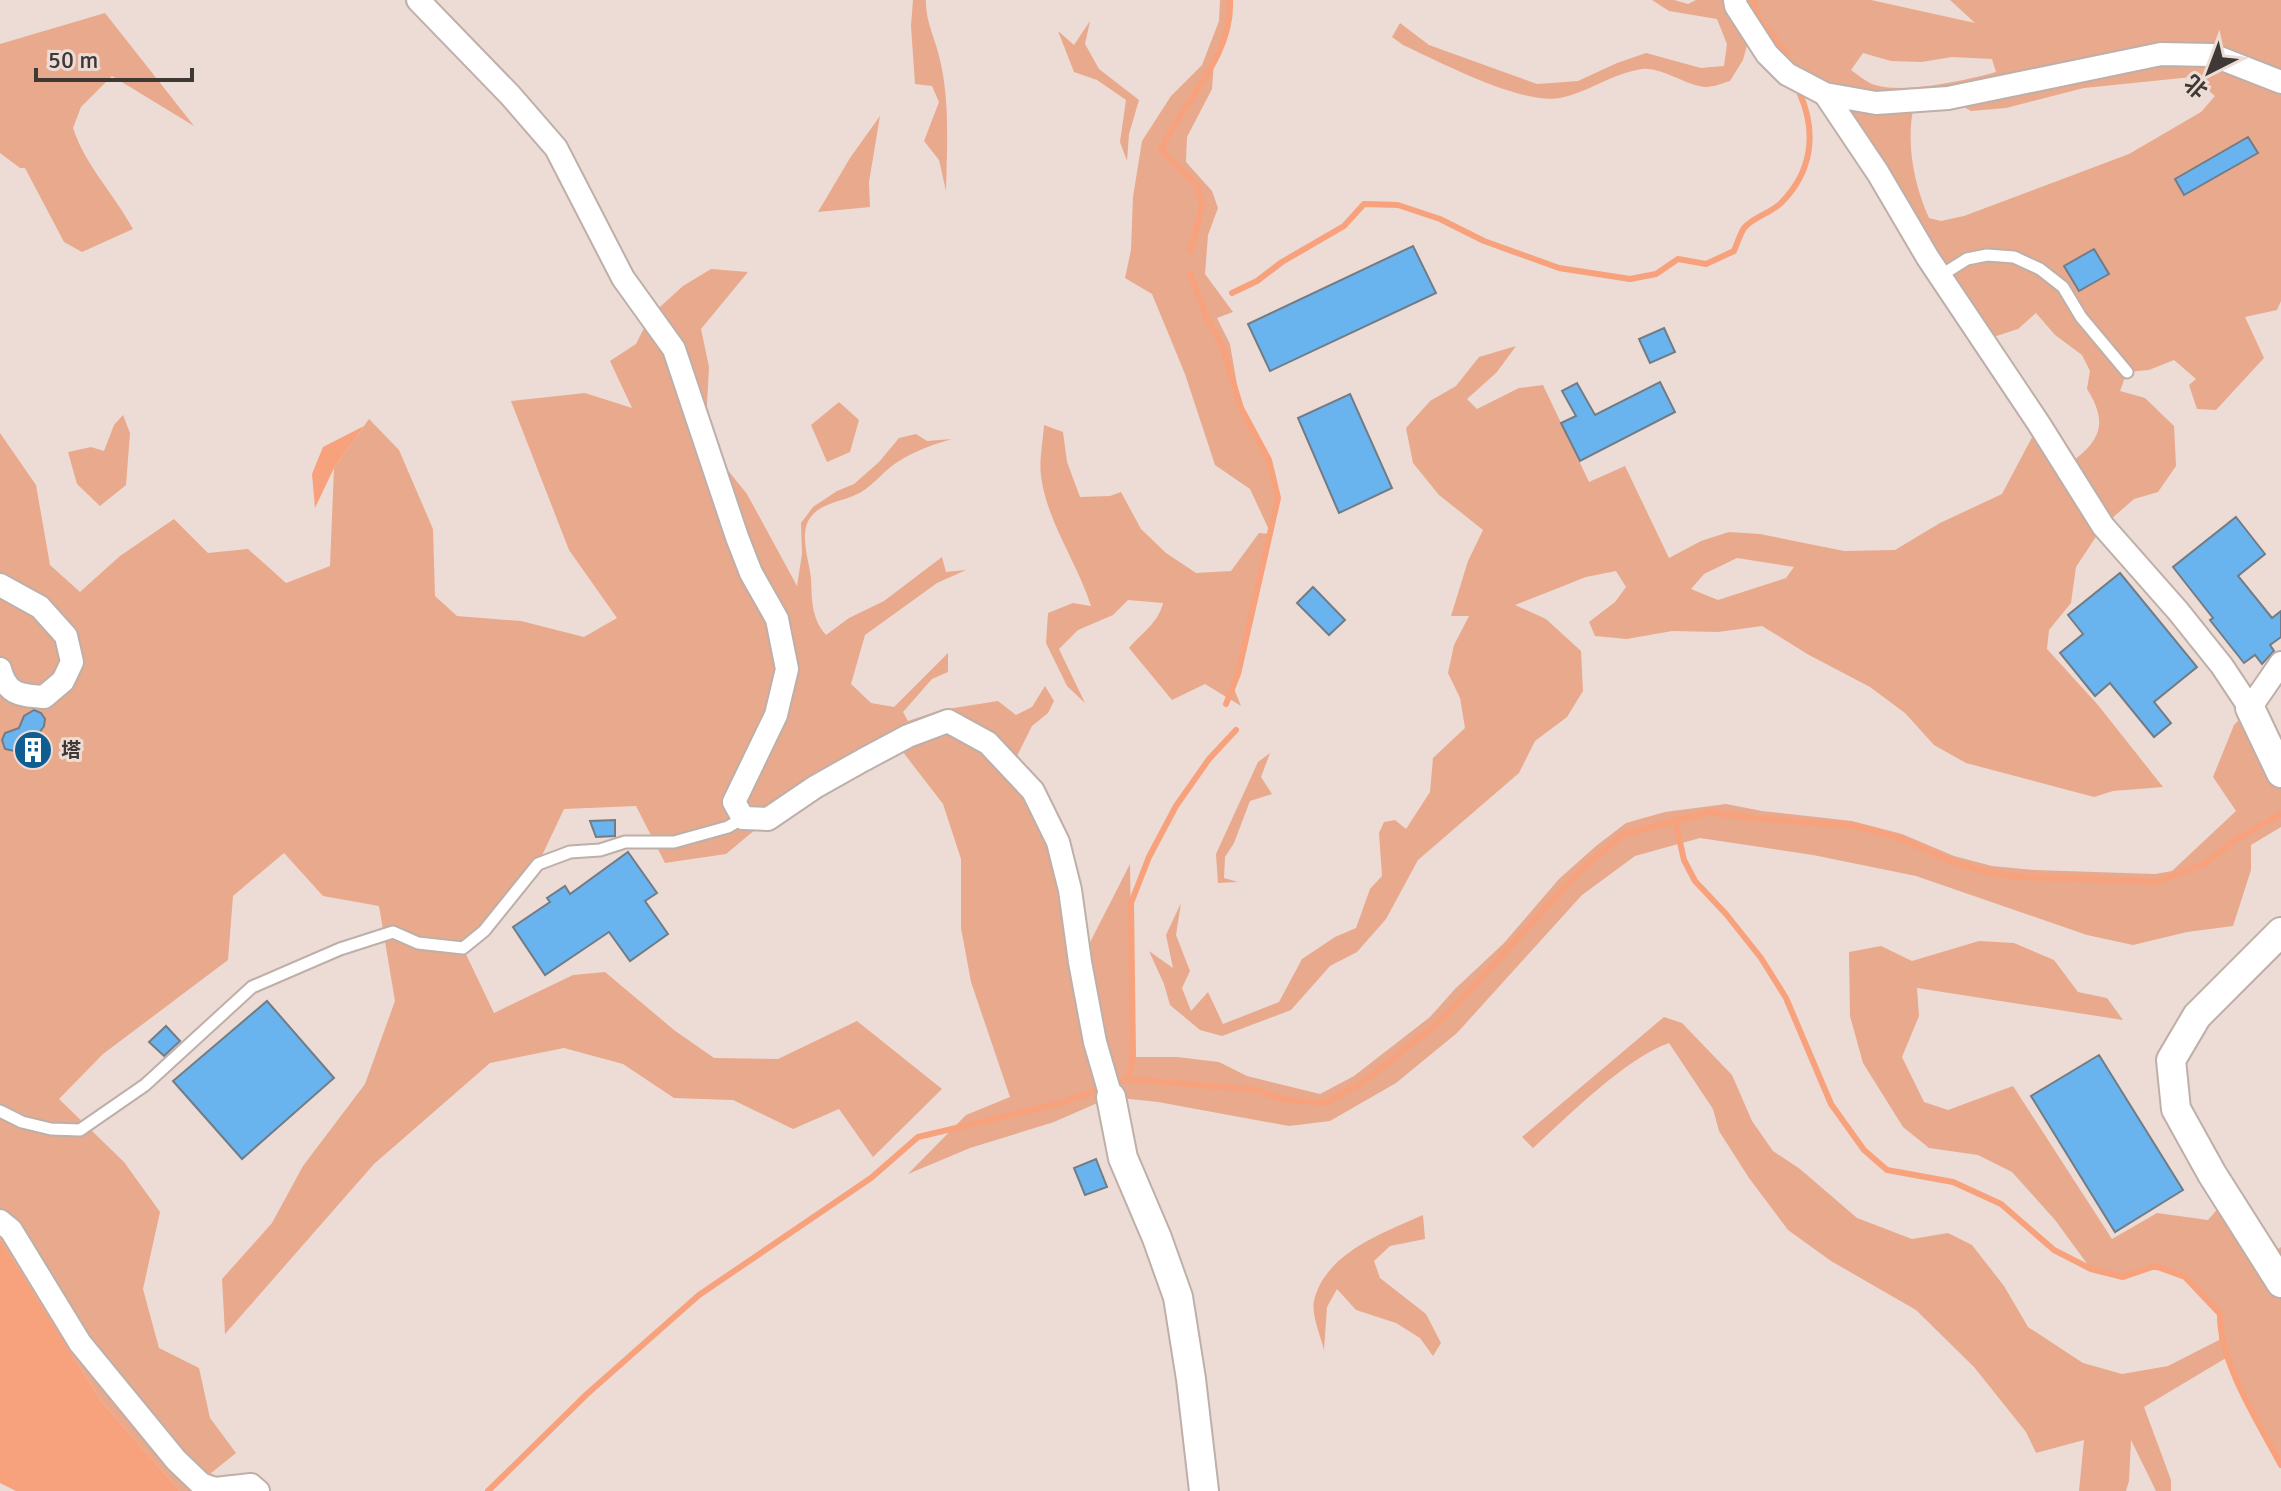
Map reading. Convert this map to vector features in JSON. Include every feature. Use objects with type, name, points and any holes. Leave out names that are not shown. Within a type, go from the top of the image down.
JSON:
[{"type":"street","points":[[418,0],[510,95],[556,148],[623,278],[674,349],[741,549],[777,619],[787,669],[776,715],[734,802],[743,818],[768,819],[863,760],[908,736],[948,721],[988,743],[1033,791],[1058,842],[1070,890],[1095,1042],[1109,1088],[1123,1158],[1178,1297],[1204,1491]]},
{"type":"street","points":[[1735,0],[1767,54],[1787,74],[1825,94],[1876,103],[1948,98],[2161,54],[2212,55],[2281,82]]},
{"type":"street","points":[[1825,94],[2103,526],[2222,666],[2250,708],[2281,773]]},
{"type":"street","points":[[0,585],[40,607],[66,636],[72,662],[63,681],[44,697],[19,695],[4,683],[0,669]]},
{"type":"street","points":[[2250,708],[2281,663]]},
{"type":"street","points":[[2281,932],[2197,1016],[2171,1060],[2176,1109],[2212,1174],[2281,1283]]},
{"type":"street","points":[[0,1221],[11,1230],[80,1343],[176,1460],[201,1484],[215,1489],[251,1485],[258,1491]]},
{"type":"lane","points":[[1940,276],[1967,259],[1987,255],[2014,257],[2040,269],[2063,287],[2081,317],[2127,372]]},
{"type":"lane","points":[[0,1111],[36,1126],[80,1130],[145,1085],[252,987],[340,949],[393,932],[418,943],[463,948],[484,931],[538,864],[570,852],[600,850],[625,842],[674,842],[728,827],[743,818]]},
{"type":"shaded area","points":[[913,0],[926,0],[943,76],[947,125],[946,191],[939,160],[924,141],[939,102],[932,86],[915,84],[911,26]]},
{"type":"shaded area","points":[[1220,0],[1230,0],[1231,21],[1214,62],[1212,89],[1187,137],[1186,162],[1212,191],[1218,208],[1208,235],[1205,274],[1233,312],[1217,318],[1230,344],[1241,408],[1269,460],[1278,498],[1270,533],[1250,489],[1215,465],[1185,374],[1152,294],[1125,278],[1131,250],[1133,197],[1142,141],[1171,96],[1202,65],[1219,21]]},
{"type":"shaded area","points":[[1652,0],[1674,0],[1688,4],[1696,0],[1871,0],[1975,23],[1950,0],[2281,0],[2281,301],[2277,310],[2245,317],[2264,358],[2216,410],[2197,409],[2189,385],[2196,379],[2174,360],[2149,370],[2127,372],[2120,391],[2145,398],[2174,426],[2176,466],[2158,492],[2134,499],[2103,526],[2076,567],[2071,603],[2049,630],[2047,649],[2098,705],[2163,787],[2113,791],[2094,797],[1966,763],[1934,745],[1905,713],[1870,687],[1762,626],[1718,632],[1672,631],[1627,639],[1595,636],[1589,622],[1615,602],[1626,587],[1616,571],[1586,577],[1515,605],[1546,619],[1581,651],[1583,691],[1567,717],[1535,741],[1519,773],[1418,860],[1386,919],[1357,952],[1330,966],[1291,1010],[1222,1036],[1200,1030],[1170,1005],[1149,951],[1173,968],[1166,935],[1181,903],[1176,935],[1190,971],[1182,988],[1191,1011],[1208,992],[1223,1024],[1279,1002],[1302,959],[1335,937],[1356,928],[1370,889],[1382,876],[1379,833],[1384,822],[1395,820],[1406,829],[1430,792],[1433,758],[1465,728],[1460,698],[1448,673],[1454,645],[1469,616],[1451,616],[1468,561],[1483,530],[1439,495],[1413,463],[1406,428],[1430,401],[1456,386],[1479,357],[1516,346],[1497,372],[1467,399],[1477,409],[1519,388],[1543,385],[1589,482],[1625,466],[1669,558],[1701,541],[1729,532],[1760,534],[1844,551],[1895,550],[1940,523],[2002,494],[2039,424],[2066,466],[2086,449],[2098,432],[2098,413],[2087,389],[2090,371],[2082,355],[2055,335],[2036,313],[2018,329],[1984,340],[1825,94],[1751,30],[1743,60],[1730,81],[1706,87],[1658,71],[1642,69],[1560,98],[1524,95],[1503,89],[1403,45],[1392,37],[1400,23],[1429,45],[1537,84],[1578,81],[1646,53],[1701,68],[1724,66],[1727,44],[1717,19],[1669,11]],"holes":[[[1863,53],[1891,61],[1922,62],[1952,57],[1992,59],[1996,72],[1934,85],[1884,87],[1869,83],[1851,70]],[[2192,77],[2215,96],[2201,112],[2129,154],[1964,216],[1941,221],[1929,218],[1912,160],[1911,130],[1915,101],[1948,98],[1971,111],[2006,108],[2084,88]],[[1737,558],[1794,567],[1786,578],[1718,600],[1691,589],[1704,574]]]},
{"type":"shaded area","points":[[105,13],[194,126],[112,76],[81,107],[73,128],[78,142],[133,229],[82,252],[64,242],[25,168],[20,168],[0,153],[0,44]]},
{"type":"shaded area","points":[[1090,21],[1085,44],[1099,69],[1139,100],[1129,134],[1127,161],[1120,142],[1126,100],[1097,80],[1074,72],[1058,31],[1074,45]]},
{"type":"shaded area","points":[[880,116],[869,182],[870,207],[818,212],[850,158]]},
{"type":"shaded area","points":[[711,269],[748,272],[701,329],[709,367],[705,442],[747,494],[797,586],[802,554],[801,523],[813,507],[854,484],[879,462],[899,438],[916,434],[927,441],[952,439],[903,459],[865,490],[824,506],[810,518],[805,539],[815,615],[826,635],[849,618],[884,601],[942,557],[946,572],[966,570],[937,583],[865,635],[851,684],[871,703],[894,707],[948,653],[948,672],[932,679],[903,712],[908,721],[941,710],[998,701],[1016,715],[1032,707],[1045,686],[1054,701],[1048,713],[1032,726],[1011,768],[1033,791],[1081,960],[1130,864],[1133,1057],[1177,1057],[1219,1062],[1247,1076],[1320,1094],[1354,1076],[1430,1017],[1504,943],[1559,879],[1596,846],[1626,823],[1665,812],[1726,804],[1852,821],[1902,834],[1954,856],[1992,866],[2155,874],[2172,871],[2236,811],[2213,777],[2234,725],[2250,708],[2281,773],[2281,827],[2251,845],[2251,870],[2233,926],[2187,932],[2133,945],[2087,935],[1916,876],[1813,855],[1700,838],[1635,856],[1582,895],[1457,1033],[1396,1083],[1330,1121],[1289,1126],[1158,1102],[1111,1097],[1054,1122],[970,1148],[908,1174],[966,1115],[1010,1097],[971,982],[961,928],[961,859],[943,804],[896,743],[768,819],[726,854],[665,863],[636,806],[564,809],[538,864],[463,948],[494,1013],[573,975],[605,972],[674,1030],[714,1058],[778,1059],[857,1021],[942,1089],[873,1157],[839,1109],[793,1129],[733,1100],[674,1098],[623,1064],[564,1048],[490,1063],[374,1164],[225,1334],[222,1279],[272,1223],[303,1166],[365,1084],[395,1001],[379,906],[323,896],[284,853],[233,896],[228,960],[103,1054],[59,1099],[124,1162],[160,1212],[143,1289],[159,1348],[199,1368],[210,1418],[236,1453],[200,1482],[258,1491],[180,1491],[101,1401],[0,1238],[0,433],[36,485],[50,565],[80,592],[120,556],[174,519],[208,553],[248,549],[286,583],[330,566],[334,468],[369,419],[399,450],[433,529],[435,596],[457,616],[521,621],[584,637],[617,618],[569,550],[511,401],[585,393],[632,408],[610,361],[636,344],[650,316],[683,286]]},
{"type":"shaded area","points":[[839,402],[859,420],[850,452],[827,462],[811,425]]},
{"type":"shaded area","points":[[123,415],[130,433],[126,485],[100,506],[77,484],[68,452],[91,447],[104,451],[114,425]]},
{"type":"shaded area","points":[[1044,425],[1063,432],[1067,462],[1080,497],[1110,496],[1121,492],[1141,529],[1166,553],[1196,573],[1231,571],[1259,533],[1270,534],[1233,686],[1241,706],[1205,684],[1172,700],[1129,648],[1154,622],[1163,603],[1128,600],[1113,615],[1078,630],[1059,649],[1085,703],[1067,686],[1046,643],[1048,613],[1073,603],[1091,606],[1044,493],[1040,464]]},
{"type":"shaded area","points":[[364,426],[334,468],[315,508],[312,474],[323,447]]},
{"type":"shaded area","points":[[1270,753],[1261,777],[1272,794],[1250,801],[1234,843],[1225,857],[1224,878],[1238,882],[1218,883],[1216,854],[1258,762]]},
{"type":"shaded area","points":[[1979,941],[2014,943],[2054,960],[2078,992],[2107,998],[2123,1020],[1917,988],[1919,1016],[1902,1057],[1924,1102],[1948,1110],[2013,1086],[2112,1239],[2157,1213],[2208,1220],[2227,1198],[2266,1258],[2281,1247],[2281,1465],[2226,1358],[2144,1407],[2171,1480],[2171,1491],[2156,1491],[2131,1440],[2126,1491],[2079,1491],[2084,1440],[2036,1453],[2026,1432],[1974,1367],[1916,1310],[1831,1261],[1788,1230],[1719,1131],[1713,1109],[1669,1043],[1616,1074],[1533,1148],[1522,1137],[1664,1017],[1682,1023],[1732,1075],[1752,1121],[1773,1151],[1800,1169],[1857,1218],[1912,1239],[1948,1233],[1972,1245],[2004,1286],[2028,1327],[2083,1363],[2122,1374],[2168,1366],[2219,1340],[2220,1314],[2185,1277],[2155,1266],[2123,1277],[2091,1269],[2055,1220],[2012,1172],[1978,1155],[1929,1148],[1903,1127],[1863,1063],[1850,1016],[1849,952],[1881,946],[1912,961]]},
{"type":"shaded area","points":[[1423,1215],[1425,1239],[1390,1246],[1374,1261],[1380,1278],[1426,1314],[1441,1343],[1433,1356],[1420,1338],[1396,1323],[1356,1310],[1337,1289],[1327,1307],[1324,1350],[1313,1306],[1320,1284],[1330,1270],[1343,1257],[1374,1237]]},
{"type":"shaded area","points":[[0,1238],[101,1401],[180,1491],[16,1491],[0,1483]]},
{"type":"building","points":[[2248,137],[2258,153],[2184,195],[2175,179]]},
{"type":"building","points":[[1413,246],[1436,293],[1270,371],[1248,324]]},
{"type":"building","points":[[2094,249],[2109,274],[2079,291],[2064,266]]},
{"type":"building","points":[[1664,328],[1675,352],[1650,363],[1639,339]]},
{"type":"building","points":[[1660,382],[1675,412],[1580,461],[1561,423],[1576,416],[1562,391],[1577,383],[1595,415]]},
{"type":"building","points":[[1350,394],[1392,488],[1339,513],[1298,418]]},
{"type":"building","points":[[2236,517],[2265,554],[2238,576],[2272,618],[2281,611],[2281,637],[2270,645],[2274,651],[2262,664],[2255,655],[2244,663],[2173,567]]},
{"type":"building","points":[[2120,573],[2197,667],[2154,702],[2171,723],[2154,737],[2110,683],[2095,696],[2060,653],[2083,634],[2068,615]]},
{"type":"building","points":[[1313,587],[1345,620],[1329,635],[1297,603]]},
{"type":"building","points":[[34,710],[45,719],[37,736],[44,749],[43,756],[32,761],[19,752],[5,749],[2,740],[5,733],[19,728],[24,716]]},
{"type":"building","points":[[615,820],[615,836],[596,837],[590,821]]},
{"type":"building","points":[[628,852],[657,893],[645,901],[668,934],[630,961],[609,932],[545,975],[513,927],[550,902],[547,898],[565,886],[570,894]]},
{"type":"building","points":[[267,1001],[334,1078],[242,1159],[173,1081]]},
{"type":"building","points":[[166,1026],[180,1041],[164,1056],[149,1042]]},
{"type":"building","points":[[2099,1055],[2183,1190],[2115,1232],[2031,1096]]},
{"type":"building","points":[[1096,1159],[1107,1187],[1085,1195],[1074,1168]]},
{"type":"waterway","points":[[1192,244],[1191,251],[1202,206],[1198,187],[1161,150],[1224,41],[1230,0]]},
{"type":"waterway","points":[[1753,0],[1760,20],[1787,54]]},
{"type":"waterway","points":[[1232,293],[1257,281],[1282,262],[1344,226],[1364,204],[1398,205],[1559,268],[1630,279],[1656,274],[1678,259],[1706,264],[1734,251],[1744,228],[1781,203],[1799,178],[1805,165],[1810,137],[1800,94]]},
{"type":"waterway","points":[[1190,273],[1206,316],[1222,346],[1241,408],[1269,460],[1278,498],[1238,674],[1226,704]]},
{"type":"waterway","points":[[1128,1079],[1133,1057],[1131,903],[1149,857],[1176,806],[1209,759],[1236,730]]},
{"type":"waterway","points":[[488,1491],[587,1394],[699,1295],[871,1178],[918,1137],[1061,1103],[1128,1079],[1258,1090],[1281,1099],[1325,1103],[1365,1081],[1444,1018],[1582,869],[1624,834],[1710,812],[1855,826],[1899,838],[1950,861],[1990,873],[2156,882],[2204,864],[2235,840],[2281,814]]},
{"type":"waterway","points":[[1675,820],[1684,860],[1695,881],[1761,958],[1786,998],[1831,1104],[1864,1150],[1887,1170],[1953,1182],[2001,1204],[2054,1250],[2091,1269],[2123,1277],[2155,1266],[2185,1277],[2220,1314],[2221,1333],[2233,1372],[2281,1465]]},
{"type":"place","name":"塔","points":[[33,750]]}]
